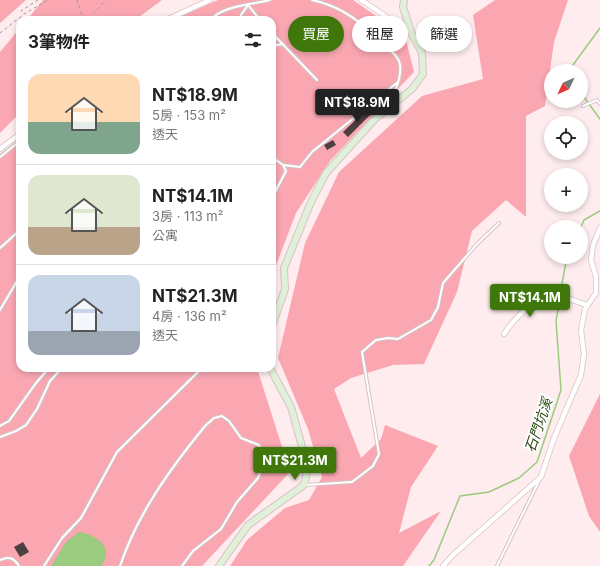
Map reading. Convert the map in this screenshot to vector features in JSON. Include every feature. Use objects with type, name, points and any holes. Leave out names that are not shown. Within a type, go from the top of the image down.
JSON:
[{"type":"street","points":[[175,16],[210,0]]},
{"type":"street","points":[[361,0],[383,13],[398,26],[411,32]]},
{"type":"street","points":[[276,315],[285,289],[284,268],[311,202],[326,173],[375,120],[412,89],[423,74],[422,53],[411,32],[403,7],[404,0]]},
{"type":"street","points":[[0,149],[16,137]]},
{"type":"street","points":[[443,566],[452,555],[541,477],[554,438],[581,375],[584,354],[581,330],[585,309],[596,293],[596,277],[591,260],[593,245],[600,228]]},
{"type":"street","points":[[504,334],[511,324],[540,298],[552,295],[588,305]]},
{"type":"street","points":[[219,566],[248,525],[304,485],[308,468],[301,439],[291,407],[272,372]]},
{"type":"lane","points":[[214,16],[229,8],[270,0]]},
{"type":"lane","points":[[312,0],[330,4],[361,22],[399,61],[399,81],[387,110]]},
{"type":"lane","points":[[241,16],[248,5]]},
{"type":"lane","points":[[248,5],[257,16]]},
{"type":"lane","points":[[276,37],[317,80]]},
{"type":"lane","points":[[276,45],[283,44]]},
{"type":"lane","points":[[283,165],[300,166],[312,152],[399,81]]},
{"type":"lane","points":[[588,104],[597,100],[600,104]]},
{"type":"lane","points":[[0,157],[16,144]]},
{"type":"lane","points":[[276,160],[283,165],[286,171],[276,190]]},
{"type":"lane","points":[[304,485],[352,482],[373,466],[379,454],[362,352],[376,340],[398,339],[431,320],[438,307],[443,283],[477,244],[499,223]]},
{"type":"lane","points":[[0,248],[16,234]]},
{"type":"lane","points":[[0,310],[16,283]]},
{"type":"lane","points":[[0,426],[10,421],[32,388],[46,372]]},
{"type":"lane","points":[[0,437],[16,431],[26,425],[37,409],[50,381],[58,372]]},
{"type":"lane","points":[[44,566],[62,538],[81,518],[117,452],[198,372]]},
{"type":"lane","points":[[120,566],[129,540],[157,490],[205,426],[214,418],[222,416],[228,421],[241,438],[259,445],[265,460],[263,470],[237,502],[220,529],[193,551],[182,566]]},
{"type":"lane","points":[[497,566],[541,477]]},
{"type":"lane","points":[[0,560],[8,557],[13,558],[19,566]]},
{"type":"path","points":[[24,14],[21,11],[38,0]]},
{"type":"path","points":[[21,16],[48,0]]},
{"type":"path","points":[[77,0],[82,16]]},
{"type":"path","points":[[91,16],[106,0]]},
{"type":"path","points":[[0,33],[16,20]]},
{"type":"shaded area","points":[[0,0],[26,0],[0,23]]},
{"type":"shaded area","points":[[43,0],[162,0],[140,16],[30,16]]},
{"type":"shaded area","points":[[218,0],[353,0],[376,16],[352,16],[352,52],[408,52],[408,48],[414,72],[330,161],[296,213],[276,266],[276,16],[182,16]]},
{"type":"shaded area","points":[[495,0],[568,0],[554,42],[551,64],[544,64],[544,107],[526,116],[526,217],[506,200],[472,231],[457,292],[424,364],[393,365],[351,378],[334,389],[361,458],[381,439],[385,425],[438,446],[411,487],[399,533],[441,511],[403,566],[230,566],[247,540],[285,508],[309,500],[322,477],[308,429],[278,358],[305,243],[339,172],[422,96],[483,79],[473,15]]},
{"type":"shaded area","points":[[16,33],[16,117],[0,133],[0,52]]},
{"type":"shaded area","points":[[16,142],[16,372],[258,372],[290,472],[202,566],[0,566],[0,154]]},
{"type":"shaded area","points":[[600,394],[600,532],[589,516],[569,456]]},
{"type":"shaded area","points":[[79,532],[85,533],[102,543],[106,553],[105,559],[101,566],[51,566],[66,542]]},
{"type":"building","points":[[367,109],[371,114],[348,137],[343,132]]},
{"type":"building","points":[[333,140],[336,145],[327,150],[324,145]]},
{"type":"building","points":[[23,542],[29,552],[20,557],[14,547]]},
{"type":"waterway","name":"石門坑溪","points":[[574,64],[600,28]]},
{"type":"waterway","name":"石門坑溪","points":[[588,103],[600,119]]},
{"type":"waterway","name":"石門坑溪","points":[[584,220],[600,211]]},
{"type":"waterway","name":"石門坑溪","points":[[560,294],[566,264]]},
{"type":"waterway","name":"石門坑溪","points":[[429,566],[434,560],[460,496],[489,492],[519,478],[537,462],[561,390],[556,321],[560,298]]}]
